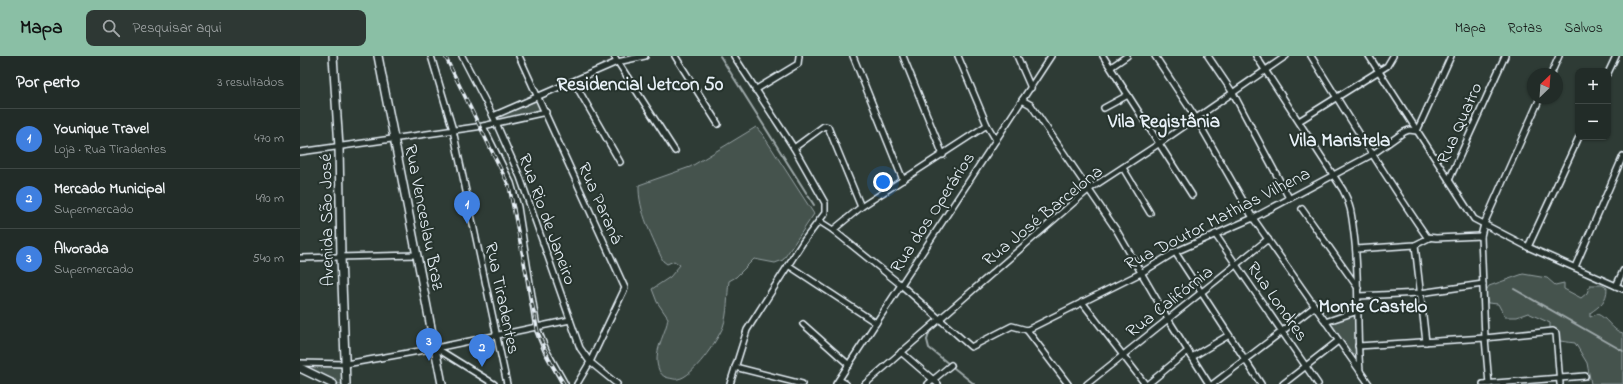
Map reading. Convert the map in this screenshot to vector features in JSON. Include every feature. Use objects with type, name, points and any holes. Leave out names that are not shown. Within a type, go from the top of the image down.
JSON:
[{"type":"main road","name":"Avenida São José","points":[[333,56],[340,147],[341,257],[346,384]]},
{"type":"main road","name":"Rua Venceslau Braz","points":[[378,56],[442,384]]},
{"type":"main road","points":[[300,368],[333,384]]},
{"type":"street","name":"Rua Tiradentes","points":[[430,56],[453,130],[507,384]]},
{"type":"street","name":"Rua Rio de Janeiro","points":[[462,56],[493,116],[520,177],[580,348],[590,362],[617,384]]},
{"type":"street","name":"Rua Paraná","points":[[518,56],[546,112],[625,288],[578,384]]},
{"type":"street","points":[[614,56],[675,151]]},
{"type":"street","points":[[493,116],[538,95],[574,82],[617,62],[645,56]]},
{"type":"street","points":[[675,56],[718,124]]},
{"type":"street","points":[[730,384],[747,330],[788,265],[825,213],[825,203],[794,148],[734,56]]},
{"type":"street","points":[[853,56],[903,180]]},
{"type":"street","points":[[903,56],[943,155]]},
{"type":"street","points":[[958,56],[987,125],[996,140]]},
{"type":"street","points":[[1017,56],[1031,88]]},
{"type":"street","name":"Rua dos Operários","points":[[838,382],[1051,56]]},
{"type":"street","points":[[1103,56],[1192,195]]},
{"type":"street","points":[[1111,67],[1127,56]]},
{"type":"street","points":[[1155,56],[1196,118],[1253,218],[1369,384]]},
{"type":"street","points":[[1208,56],[1233,93],[1289,198]]},
{"type":"street","points":[[1256,56],[1299,121],[1350,206],[1356,249],[1359,296],[1358,346],[1360,372]]},
{"type":"street","name":"Rua José Barcelona","points":[[865,384],[1088,190],[1160,143],[1286,56]]},
{"type":"street","points":[[1311,56],[1373,154],[1387,180],[1429,238]]},
{"type":"street","points":[[1369,56],[1472,216],[1528,247],[1623,289]]},
{"type":"street","points":[[1299,121],[1387,66],[1393,56]]},
{"type":"street","points":[[1417,131],[1451,56]]},
{"type":"street","name":"Rua Quatro","points":[[1449,180],[1505,56]]},
{"type":"street","points":[[1554,68],[1559,56]]},
{"type":"street","points":[[1610,68],[1616,56]]},
{"type":"street","points":[[755,90],[798,64],[799,57]]},
{"type":"street","points":[[574,82],[620,162]]},
{"type":"street","points":[[1104,108],[1128,95]]},
{"type":"street","points":[[1022,100],[1031,106],[1117,231],[1168,319],[1209,384]]},
{"type":"street","points":[[1489,384],[1485,338],[1481,236],[1484,224],[1537,104]]},
{"type":"street","points":[[300,152],[483,126],[546,112]]},
{"type":"street","points":[[833,230],[861,207],[987,125]]},
{"type":"street","points":[[483,126],[511,182],[537,328],[546,350],[565,384]]},
{"type":"street","points":[[794,148],[824,126],[828,127],[861,207]]},
{"type":"street","name":"Rua Doutor Mathias Vilhena","points":[[1027,330],[1141,273],[1175,252],[1253,218],[1333,176],[1373,154],[1404,132],[1417,131]]},
{"type":"street","points":[[1528,247],[1578,140]]},
{"type":"street","points":[[1574,267],[1623,156]]},
{"type":"street","points":[[1123,168],[1150,213]]},
{"type":"street","points":[[1302,209],[1358,288]]},
{"type":"street","points":[[819,221],[833,230],[901,285],[971,347],[1012,326],[1027,330],[1068,384]]},
{"type":"street","name":"Rua Londres","points":[[1215,234],[1318,384]]},
{"type":"street","points":[[1356,249],[1415,244],[1429,238],[1481,236]]},
{"type":"street","name":"Rua Califórnia","points":[[1087,384],[1268,240]]},
{"type":"street","points":[[1415,244],[1426,342]]},
{"type":"street","points":[[1175,252],[1261,384]]},
{"type":"street","points":[[300,258],[416,254]]},
{"type":"street","points":[[788,265],[876,323]]},
{"type":"street","points":[[1616,286],[1623,271]]},
{"type":"street","points":[[1359,296],[1420,293],[1483,284]]},
{"type":"street","points":[[1082,302],[1145,384]]},
{"type":"street","points":[[1214,384],[1314,307]]},
{"type":"street","points":[[1325,322],[1358,311]]},
{"type":"street","points":[[300,363],[346,364],[436,348],[496,334],[537,328],[570,320]]},
{"type":"street","points":[[803,324],[849,365]]},
{"type":"street","points":[[1358,346],[1485,338],[1553,331],[1556,333],[1560,382]]},
{"type":"street","points":[[1192,357],[1229,335]]},
{"type":"street","points":[[1283,384],[1338,341]]},
{"type":"street","points":[[436,348],[494,384]]},
{"type":"street","points":[[1148,384],[1188,351]]},
{"type":"street","points":[[901,352],[938,384]]},
{"type":"street","points":[[928,384],[951,365]]},
{"type":"street","points":[[735,367],[802,384]]},
{"type":"street","points":[[1484,384],[1560,382],[1585,376]]},
{"type":"street","points":[[838,382],[846,384]]},
{"type":"shaded area","points":[[538,98],[543,111],[497,121],[495,117]]},
{"type":"shaded area","points":[[756,127],[763,135],[814,214],[783,260],[775,263],[754,259],[736,277],[729,281],[725,322],[716,341],[704,358],[691,372],[678,379],[666,377],[662,375],[659,370],[657,356],[668,318],[657,302],[652,289],[670,277],[680,265],[674,261],[667,264],[663,261],[651,234],[641,205],[639,185],[690,167]]},
{"type":"shaded area","points":[[1523,274],[1547,278],[1555,285],[1564,283],[1564,289],[1581,298],[1587,293],[1590,285],[1602,285],[1607,288],[1607,293],[1604,300],[1590,313],[1590,317],[1597,314],[1604,318],[1616,330],[1623,333],[1623,384],[1591,384],[1587,363],[1575,343],[1560,341],[1554,329],[1550,329],[1550,323],[1528,313],[1517,317],[1505,317],[1498,304],[1488,303],[1485,292],[1489,286]]},
{"type":"shaded area","points":[[1356,313],[1356,353],[1351,355],[1329,322]]},
{"type":"shaded area","points":[[300,364],[341,365],[343,384],[335,384],[300,366]]},
{"type":"waterway","points":[[720,56],[814,205]]},
{"type":"waterway","points":[[1514,289],[1623,351]]},
{"type":"waterway","points":[[930,330],[927,340],[929,348],[974,384]]},
{"type":"railway","points":[[445,56],[509,186],[538,333],[551,363],[564,384]]},
{"type":"place","name":"Younique Travel","points":[[467,224]]},
{"type":"place","name":"Alvorada","points":[[429,361]]},
{"type":"place","name":"Mercado Municipal","points":[[482,367]]},
{"type":"district","name":"Residencial Jetcon 50","points":[[640,83]]},
{"type":"district","name":"Vila Registânia","points":[[1164,120]]},
{"type":"district","name":"Vila Maristela","points":[[1340,139]]},
{"type":"district","name":"Monte Castelo","points":[[1373,305]]}]
